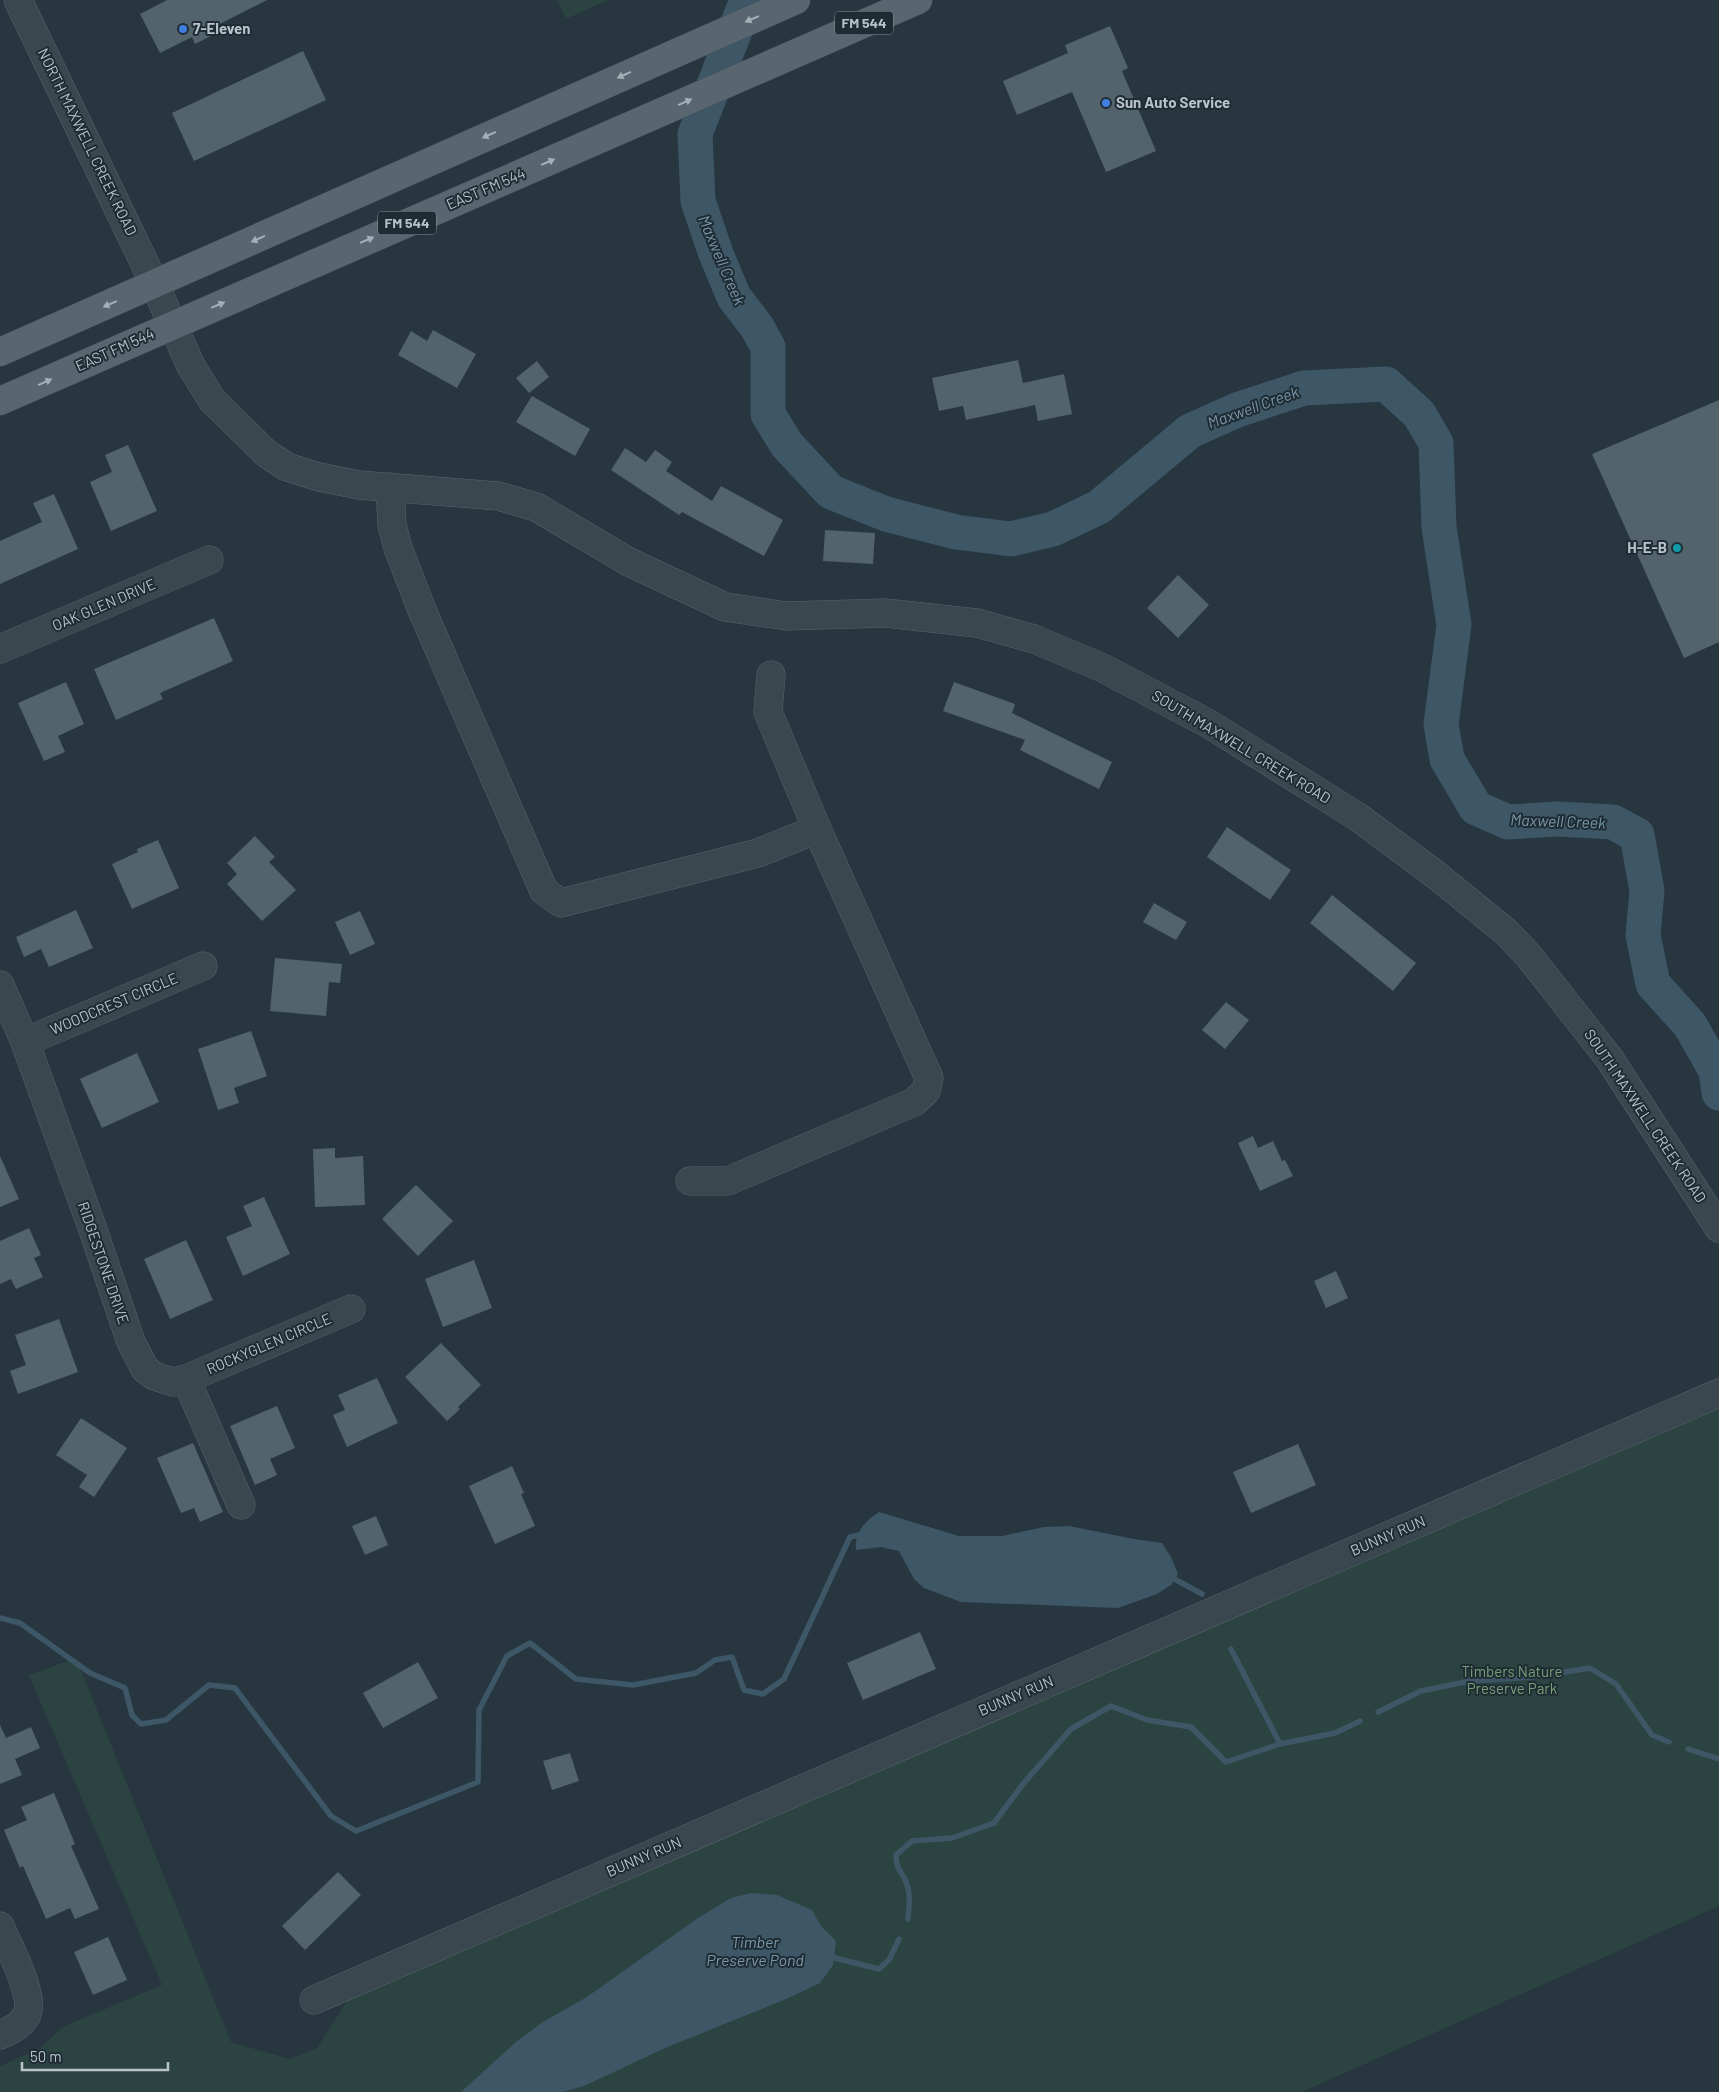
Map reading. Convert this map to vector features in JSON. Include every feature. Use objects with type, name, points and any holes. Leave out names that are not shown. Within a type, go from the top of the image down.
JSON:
[{"type":"main road","points":[[0,352],[796,0]]},
{"type":"main road","name":"EAST FM 544","points":[[0,401],[918,0]]},
{"type":"street","name":"NORTH MAXWELL CREEK ROAD","points":[[18,0],[173,325]]},
{"type":"street","name":"SOUTH MAXWELL CREEK ROAD","points":[[173,325],[191,366],[212,400],[267,454],[287,467],[319,477],[359,485],[498,496],[536,507],[629,562],[725,607],[786,616],[885,613],[978,623],[1034,639],[1103,668],[1209,724],[1358,817],[1436,875],[1505,931],[1528,955],[1609,1058],[1719,1228]]},
{"type":"street","points":[[390,487],[392,525],[398,548],[426,619],[544,891],[561,903],[758,853],[817,829]]},
{"type":"street","name":"OAK GLEN DRIVE","points":[[0,649],[209,560]]},
{"type":"street","points":[[690,1181],[728,1182],[914,1102],[926,1091],[929,1078],[817,829],[768,712],[771,675]]},
{"type":"street","name":"WOODCREST CIRCLE","points":[[25,1042],[203,966]]},
{"type":"street","name":"RIDGESTONE DRIVE","points":[[0,985],[25,1042],[131,1342],[145,1369],[154,1376],[173,1382],[186,1379]]},
{"type":"street","name":"ROCKYGLEN CIRCLE","points":[[186,1379],[351,1308]]},
{"type":"street","points":[[186,1379],[242,1505]]},
{"type":"street","name":"BUNNY RUN","points":[[314,2000],[1719,1393]]},
{"type":"street","points":[[0,1926],[29,2002],[27,2015],[14,2029],[0,2035]]},
{"type":"green space","points":[[557,0],[608,0],[566,19]]},
{"type":"green space","name":"Timbers Nature Preserve Park","points":[[1719,1403],[1719,1906],[1302,2092],[0,2092],[0,2066],[38,2049],[65,2026],[162,1985],[29,1675],[76,1658],[231,2042],[290,2059],[317,2048],[347,2001]]},
{"type":"water","points":[[879,1512],[959,1536],[1002,1536],[1044,1527],[1069,1526],[1162,1543],[1171,1557],[1178,1574],[1171,1585],[1157,1594],[1118,1608],[961,1602],[924,1588],[914,1579],[899,1551],[881,1547],[856,1550],[857,1538],[862,1527]]},
{"type":"water","name":"Timber Preserve Pond","points":[[751,1893],[777,1895],[812,1910],[821,1926],[836,1941],[833,1965],[820,1983],[784,2000],[665,2048],[584,2086],[562,2092],[461,2092],[517,2041],[543,2022],[587,1997],[698,1918],[731,1898]]},
{"type":"building","name":"7-Eleven","points":[[167,0],[267,0],[216,26],[219,32],[195,44],[192,37],[160,53],[140,14]]},
{"type":"building","name":"Sun Auto Service","points":[[1110,26],[1128,68],[1122,71],[1156,151],[1106,172],[1072,92],[1017,115],[1003,81],[1068,53],[1065,45]]},
{"type":"building","name":"7-Eleven","points":[[303,51],[326,100],[194,161],[172,113]]},
{"type":"building","points":[[433,330],[476,354],[457,388],[398,355],[411,331],[427,341]]},
{"type":"building","points":[[1018,360],[1023,383],[1064,374],[1072,414],[1038,421],[1035,405],[966,420],[963,406],[939,411],[932,378]]},
{"type":"building","points":[[537,361],[549,377],[529,393],[516,378]]},
{"type":"building","points":[[532,396],[590,429],[575,456],[516,422]]},
{"type":"building","name":"H-E-B","points":[[1719,400],[1719,642],[1684,658],[1592,454]]},
{"type":"building","points":[[128,445],[157,511],[111,531],[90,482],[112,472],[105,455]]},
{"type":"building","points":[[625,448],[646,462],[655,450],[672,462],[666,471],[712,501],[721,486],[783,520],[764,556],[682,512],[679,515],[611,470]]},
{"type":"building","points":[[54,494],[78,549],[0,584],[0,541],[42,522],[33,503]]},
{"type":"building","points":[[825,530],[875,533],[873,564],[823,561]]},
{"type":"building","points":[[1178,575],[1209,605],[1178,638],[1147,608]]},
{"type":"building","points":[[214,618],[233,661],[160,693],[163,699],[116,720],[94,669]]},
{"type":"building","points":[[66,682],[84,724],[58,736],[65,752],[44,761],[18,703]]},
{"type":"building","points":[[954,682],[1015,704],[1012,713],[1112,762],[1099,789],[1020,750],[1025,740],[943,711]]},
{"type":"building","points":[[1227,827],[1291,870],[1270,900],[1207,857]]},
{"type":"building","points":[[255,836],[275,857],[269,862],[296,890],[262,921],[227,884],[237,874],[227,863]]},
{"type":"building","points":[[158,840],[179,888],[132,909],[112,864],[138,852],[137,849]]},
{"type":"building","points":[[1332,895],[1416,963],[1393,991],[1310,923]]},
{"type":"building","points":[[1154,903],[1187,922],[1176,940],[1143,922]]},
{"type":"building","points":[[76,910],[93,948],[49,967],[41,949],[24,957],[16,937]]},
{"type":"building","points":[[360,911],[375,944],[350,955],[335,922]]},
{"type":"building","points":[[275,958],[342,964],[340,983],[329,982],[326,1016],[270,1011]]},
{"type":"building","points":[[1226,1002],[1249,1020],[1225,1049],[1202,1030]]},
{"type":"building","points":[[251,1031],[267,1076],[234,1088],[239,1103],[218,1110],[198,1049]]},
{"type":"building","points":[[137,1053],[159,1102],[102,1128],[80,1079]]},
{"type":"building","points":[[1253,1136],[1258,1148],[1273,1141],[1282,1161],[1285,1160],[1293,1176],[1260,1191],[1238,1143]]},
{"type":"building","points":[[335,1148],[335,1158],[363,1156],[365,1205],[315,1207],[313,1149]]},
{"type":"building","points":[[0,1156],[19,1199],[0,1207]]},
{"type":"building","points":[[416,1185],[453,1221],[418,1256],[382,1219]]},
{"type":"building","points":[[264,1197],[290,1254],[243,1276],[226,1237],[252,1226],[243,1206]]},
{"type":"building","points":[[29,1228],[41,1255],[34,1258],[43,1277],[16,1289],[11,1279],[0,1284],[0,1241]]},
{"type":"building","points":[[186,1240],[213,1300],[170,1319],[144,1259]]},
{"type":"building","points":[[474,1260],[492,1308],[443,1327],[425,1279]]},
{"type":"building","points":[[1336,1271],[1348,1298],[1326,1308],[1314,1281]]},
{"type":"building","points":[[59,1319],[78,1372],[18,1394],[10,1371],[26,1365],[15,1335]]},
{"type":"building","points":[[441,1343],[481,1385],[458,1407],[460,1409],[447,1421],[405,1377]]},
{"type":"building","points":[[377,1378],[398,1423],[347,1447],[333,1415],[345,1410],[338,1395]]},
{"type":"building","points":[[277,1406],[295,1448],[270,1459],[277,1475],[255,1485],[230,1426]]},
{"type":"building","points":[[81,1418],[127,1448],[94,1497],[79,1487],[87,1475],[56,1455]]},
{"type":"building","points":[[193,1443],[223,1512],[200,1522],[194,1508],[181,1513],[157,1458]]},
{"type":"building","points":[[1298,1444],[1316,1485],[1251,1513],[1233,1472]]},
{"type":"building","points":[[512,1466],[524,1493],[521,1494],[535,1526],[495,1544],[469,1486]]},
{"type":"building","points":[[376,1516],[388,1545],[365,1555],[352,1526]]},
{"type":"building","points":[[920,1632],[936,1669],[863,1700],[847,1663]]},
{"type":"building","points":[[418,1662],[438,1698],[383,1728],[363,1693]]},
{"type":"building","points":[[0,1725],[6,1738],[31,1727],[40,1748],[15,1759],[22,1775],[0,1784]]},
{"type":"building","points":[[570,1753],[579,1781],[552,1790],[543,1761]]},
{"type":"building","points":[[54,1793],[75,1844],[71,1846],[99,1909],[75,1919],[70,1908],[46,1919],[23,1866],[20,1868],[4,1830],[27,1820],[21,1807]]},
{"type":"building","points":[[338,1872],[361,1895],[305,1950],[282,1926]]},
{"type":"building","points":[[108,1937],[127,1980],[93,1995],[74,1952]]},
{"type":"waterway","name":"Maxwell Creek","points":[[747,0],[695,134],[698,201],[716,254],[734,297],[757,327],[768,347],[768,414],[787,445],[831,492],[886,514],[956,532],[1011,539],[1053,529],[1099,507],[1190,431],[1237,410],[1304,388],[1386,384],[1419,414],[1436,443],[1439,527],[1454,625],[1441,724],[1447,759],[1476,808],[1508,822],[1558,819],[1613,822],[1637,835],[1647,891],[1643,935],[1653,984],[1690,1025],[1716,1071],[1719,1093]]},
{"type":"waterway","points":[[0,1618],[20,1623],[90,1673],[125,1688],[132,1715],[141,1724],[166,1720],[209,1685],[235,1688],[331,1816],[356,1831],[478,1782],[479,1710],[507,1656],[530,1643],[576,1679],[633,1685],[696,1673],[715,1660],[732,1657],[744,1690],[763,1694],[784,1679],[850,1537],[864,1534]]},
{"type":"waterway","points":[[1169,1576],[1202,1594]]},
{"type":"waterway","points":[[1231,1649],[1280,1744],[1335,1733],[1360,1721]]},
{"type":"waterway","points":[[1378,1712],[1421,1691],[1470,1681],[1533,1677],[1590,1668],[1616,1684],[1652,1735],[1669,1742]]},
{"type":"waterway","points":[[908,1919],[909,1891],[898,1867],[896,1855],[912,1841],[952,1838],[994,1823],[1023,1784],[1071,1729],[1111,1706],[1147,1720],[1191,1727],[1226,1762],[1280,1744]]},
{"type":"waterway","points":[[1688,1749],[1719,1759]]},
{"type":"waterway","points":[[827,1956],[879,1969],[889,1960],[899,1939]]},
{"type":"place","name":"7-Eleven","points":[[183,29]]},
{"type":"place","name":"Sun Auto Service","points":[[1106,103]]},
{"type":"place","name":"H-E-B","points":[[1677,548]]}]
